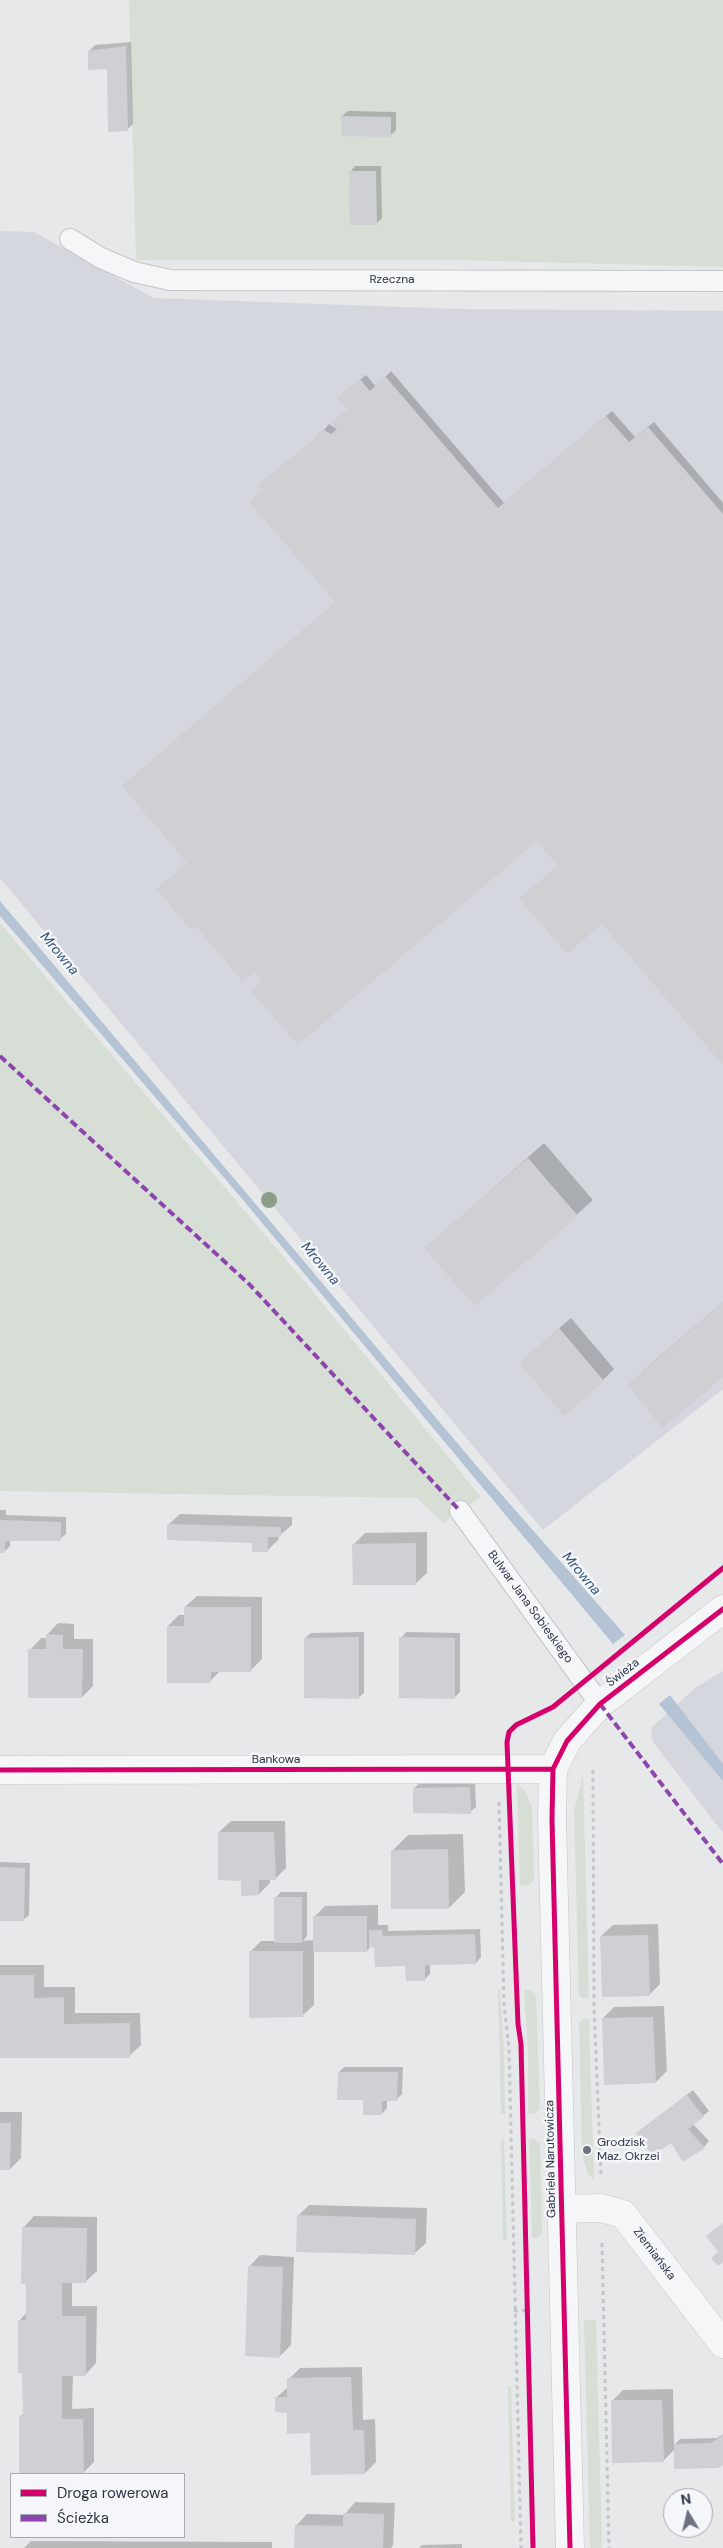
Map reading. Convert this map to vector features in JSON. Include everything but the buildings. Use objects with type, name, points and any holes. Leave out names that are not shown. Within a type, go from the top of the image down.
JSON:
[{"type":"street","name":"Świeża","points":[[553,1769],[567,1741],[600,1704],[723,1609]]},
{"type":"street","name":"Bankowa","points":[[0,1770],[553,1769]]},
{"type":"street","name":"Gabriela Narutowicza","points":[[553,1769],[552,1819],[570,2548]]},
{"type":"street","name":"Ziemiańska","points":[[562,2208],[601,2208],[624,2214],[723,2344]]},
{"type":"lane","name":"Rzeczna","points":[[70,239],[101,258],[134,272],[170,280],[723,281]]},
{"type":"lane","name":"Bulwar Jana Sobieskiego","points":[[460,1511],[600,1704]]},
{"type":"path","points":[[595,1765],[592,1772],[594,2007],[601,2177]]},
{"type":"path","points":[[499,1799],[504,2005],[509,2048],[521,2548]]},
{"type":"path","points":[[602,2240],[609,2548]]},
{"type":"path","points":[[527,2301],[527,2313]]},
{"type":"path","points":[[514,2311],[527,2313],[539,2310]]},
{"type":"shaded area","points":[[129,0],[723,0],[723,267],[458,260],[136,260]]},
{"type":"shaded area","points":[[0,231],[34,232],[154,298],[459,309],[723,311],[723,1389],[543,1530],[0,878]]},
{"type":"shaded area","points":[[0,923],[310,1288],[481,1497],[443,1523],[417,1498],[0,1491]]},
{"type":"shaded area","points":[[723,1671],[723,1833],[653,1742],[651,1728],[695,1688]]},
{"type":"shaded area","points":[[583,1775],[589,1998],[582,1998],[579,1995],[574,1810]]},
{"type":"shaded area","points":[[517,1784],[526,1792],[532,1808],[534,1880],[529,1885],[520,1886]]},
{"type":"shaded area","points":[[498,1989],[500,1989],[504,2048],[505,2114],[501,2114]]},
{"type":"shaded area","points":[[524,1990],[531,1990],[536,1995],[540,2109],[534,2114],[528,2114],[528,2047]]},
{"type":"shaded area","points":[[582,2019],[589,2019],[594,2180],[588,2174],[582,2154],[579,2023]]},
{"type":"shaded area","points":[[529,2139],[534,2139],[540,2143],[542,2234],[537,2238],[532,2238]]},
{"type":"shaded area","points":[[501,2140],[504,2141],[507,2240],[503,2240]]},
{"type":"shaded area","points":[[584,2320],[596,2320],[602,2548],[590,2548]]},
{"type":"shaded area","points":[[511,2386],[515,2522],[511,2522],[508,2387]]},
{"type":"water","points":[[0,901],[480,1470],[625,1635],[613,1644],[238,1194],[0,916]]},
{"type":"water","points":[[670,1695],[723,1764],[723,1781],[659,1704]]},
{"type":"marked path","points":[[0,1056],[249,1284],[460,1511]]},
{"type":"marked path","points":[[600,1704],[723,1864]]},
{"type":"cycle path","points":[[533,2548],[521,2044],[518,2024],[507,1742],[509,1732],[516,1725],[553,1707],[723,1568]]},
{"type":"cycle path","points":[[570,2548],[552,1819],[553,1769],[567,1741],[600,1704],[723,1609]]},
{"type":"cycle path","points":[[0,1770],[553,1769]]},
{"type":"place","name":"Grodzisk Maz. Okrzei","points":[[587,2150]]},
{"type":"water label","name":"Mrowna","points":[[59,954]]},
{"type":"water label","name":"Mrowna","points":[[320,1264]]},
{"type":"water label","name":"Mrowna","points":[[581,1574]]}]
